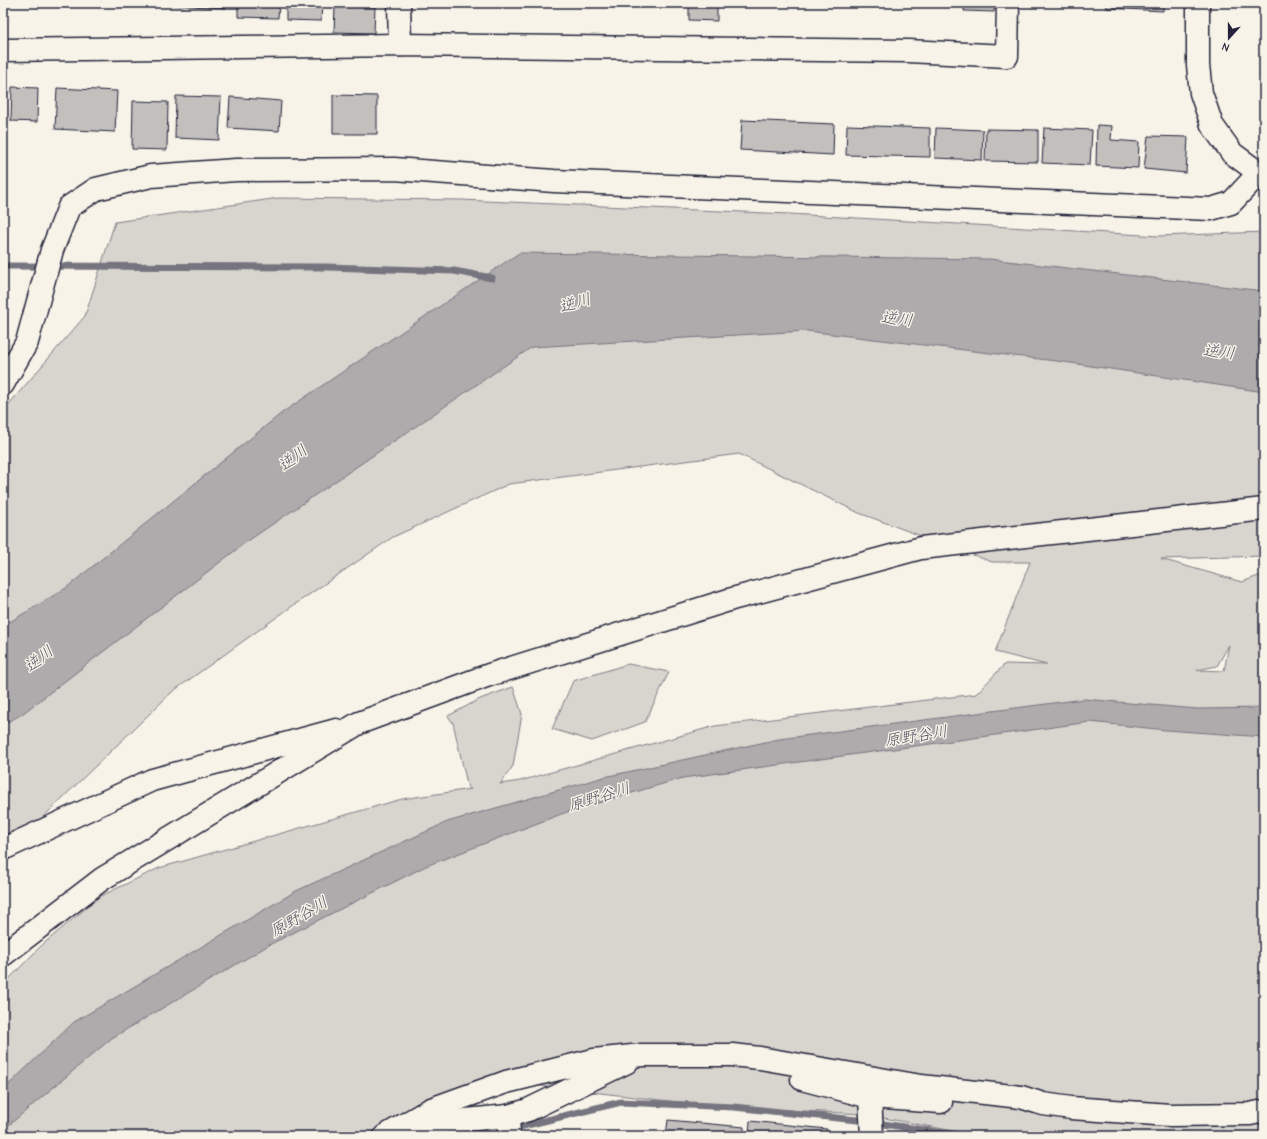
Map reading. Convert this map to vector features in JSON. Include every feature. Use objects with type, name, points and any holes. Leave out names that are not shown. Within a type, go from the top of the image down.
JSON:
[{"type":"street","points":[[399,3],[400,45]]},
{"type":"street","points":[[3,50],[400,45],[908,52],[1007,56],[1008,3]]},
{"type":"street","points":[[3,384],[27,342],[52,250],[69,207],[96,189],[151,176],[236,170],[394,169],[554,181],[1211,209],[1231,203],[1261,174],[1232,153],[1212,125],[1201,93],[1198,65],[1198,3]]},
{"type":"street","points":[[3,849],[152,780],[359,723],[489,675],[732,599],[921,548],[1264,509]]},
{"type":"street","points":[[3,955],[102,879],[359,723]]},
{"type":"street","points":[[386,1136],[424,1124],[508,1126],[528,1110],[642,1055]]},
{"type":"street","points":[[386,1136],[431,1108],[506,1082],[594,1060],[642,1055],[732,1055],[760,1058],[922,1086],[1021,1096],[1043,1104],[1071,1108],[1170,1115],[1250,1114],[1264,1111]]},
{"type":"street","points":[[760,1058],[783,1074],[870,1097],[965,1104],[1021,1096]]},
{"type":"street","points":[[870,1097],[872,1136]]},
{"type":"shaded area","points":[[279,198],[461,200],[790,214],[1159,236],[1264,232],[1264,556],[1161,559],[1242,582],[1264,574],[1264,1136],[981,1136],[862,1114],[712,1106],[506,1082],[387,1136],[3,1136],[3,985],[41,946],[99,897],[159,868],[402,799],[471,789],[468,788],[453,723],[448,716],[480,699],[513,687],[522,714],[513,766],[500,784],[520,781],[715,726],[976,694],[1005,664],[1047,665],[995,652],[1030,562],[992,562],[859,513],[739,454],[509,484],[393,537],[291,607],[172,692],[17,842],[3,848],[3,411],[85,316],[115,222]],"holes":[[[1229,645],[1224,671],[1197,670],[1217,666]]]},
{"type":"shaded area","points":[[628,664],[669,672],[645,722],[592,741],[552,729],[573,681]]},
{"type":"water","name":"逆川","points":[[519,253],[990,259],[1264,291],[1264,392],[1064,362],[807,331],[532,347],[245,543],[22,714],[3,725],[3,626],[66,588],[283,412]]},
{"type":"water","name":"原野谷川","points":[[1084,699],[1197,709],[1264,708],[1264,737],[1166,730],[1090,722],[683,778],[564,813],[426,866],[269,945],[112,1038],[3,1130],[3,1090],[74,1022],[296,891],[447,822],[604,777],[779,739]]},
{"type":"building","points":[[173,3],[227,3],[226,8],[173,5]]},
{"type":"building","points":[[238,3],[279,3],[278,18],[238,17]]},
{"type":"building","points":[[286,3],[322,3],[321,21],[286,20]]},
{"type":"building","points":[[689,3],[717,3],[717,21],[689,20]]},
{"type":"building","points":[[964,3],[995,3],[994,12],[964,11]]},
{"type":"building","points":[[1107,3],[1163,3],[1163,11],[1106,8]]},
{"type":"building","points":[[335,6],[375,7],[374,33],[334,32]]},
{"type":"building","points":[[12,87],[38,88],[37,122],[11,121]]},
{"type":"building","points":[[57,88],[117,91],[115,132],[55,129]]},
{"type":"building","points":[[333,95],[377,96],[377,134],[333,134]]},
{"type":"building","points":[[176,96],[221,97],[219,140],[175,138]]},
{"type":"building","points":[[230,97],[281,101],[279,131],[228,128]]},
{"type":"building","points":[[133,101],[168,102],[167,150],[132,149]]},
{"type":"building","points":[[742,120],[834,124],[833,155],[740,150]]},
{"type":"building","points":[[847,125],[930,128],[930,157],[846,155]]},
{"type":"building","points":[[1097,125],[1112,126],[1111,140],[1139,142],[1138,168],[1096,166]]},
{"type":"building","points":[[936,128],[983,130],[982,160],[935,158]]},
{"type":"building","points":[[1044,128],[1092,130],[1090,165],[1042,163]]},
{"type":"building","points":[[986,129],[1038,130],[1038,162],[985,161]]},
{"type":"building","points":[[1148,136],[1188,137],[1186,173],[1144,169]]},
{"type":"building","points":[[668,1120],[744,1127],[744,1136],[666,1136]]},
{"type":"building","points":[[750,1121],[827,1129],[826,1136],[749,1136]]},
{"type":"waterway","points":[[3,266],[327,267],[454,271],[492,278]]},
{"type":"waterway","points":[[511,1131],[519,1127],[621,1102],[734,1107],[857,1120],[964,1136]]}]
